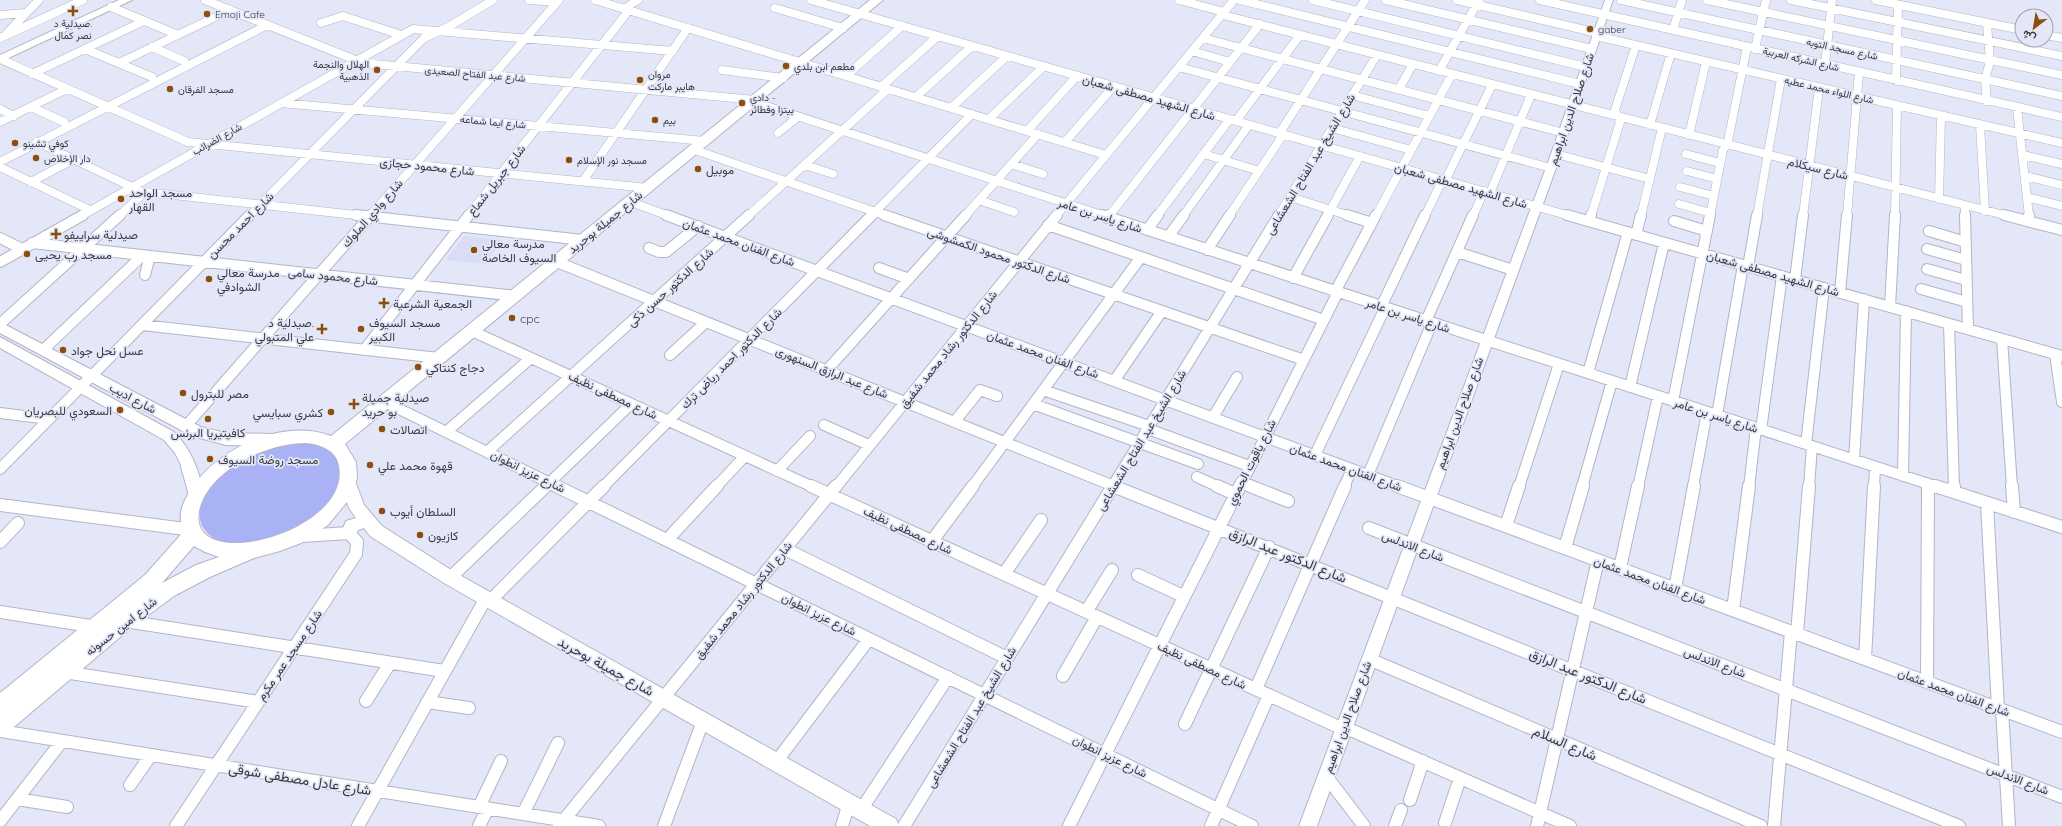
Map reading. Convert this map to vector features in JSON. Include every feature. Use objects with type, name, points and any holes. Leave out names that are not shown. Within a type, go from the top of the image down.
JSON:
[{"type":"main road","points":[[0,59],[127,0]]},
{"type":"main road","name":"شارع جميلة بوحريد","points":[[333,444],[877,0]]},
{"type":"main road","name":"شارع اديب","points":[[0,325],[43,350],[197,432],[226,439],[274,440]]},
{"type":"main road","name":"شارع اديب","points":[[0,342],[169,436],[177,443],[190,465],[196,495]]},
{"type":"main road","points":[[307,437],[321,439],[333,444],[344,453],[349,466],[348,482],[341,497],[328,512],[312,526],[292,538],[256,550],[232,551],[212,547],[201,541],[193,532],[190,520],[191,508],[196,495],[209,477],[228,461],[250,449],[274,440],[307,437]]},
{"type":"main road","name":"شارع جميلة بوحريد","points":[[348,482],[354,502],[365,520],[376,531],[450,578],[488,600],[889,826]]},
{"type":"main road","points":[[349,533],[356,523],[365,520]]},
{"type":"main road","name":"شارع امين حسونه","points":[[0,706],[152,581],[193,532]]},
{"type":"main road","name":"شارع امين حسونه","points":[[0,725],[126,621],[162,594],[184,580],[256,550]]},
{"type":"street","points":[[1,37],[39,0]]},
{"type":"street","points":[[1,37],[83,0]]},
{"type":"street","name":"شارع عبد الفتاح الصعيدى","points":[[205,0],[355,61],[755,101]]},
{"type":"street","name":"شارع احمد محسن","points":[[0,469],[424,38],[493,0]]},
{"type":"street","points":[[529,0],[558,1]]},
{"type":"street","points":[[596,0],[1106,155]]},
{"type":"street","name":"شارع جبريل شماع","points":[[364,350],[602,45],[627,10],[638,0]]},
{"type":"street","name":"شارع الشهيد مصطفى شعبان","points":[[812,0],[937,37],[2059,355]]},
{"type":"street","name":"شارع سيكلام","points":[[1179,0],[1300,35],[2062,230]]},
{"type":"street","name":"شارع الدكتور رشاد محمد شفيق","points":[[561,823],[1065,204],[1234,0]]},
{"type":"street","points":[[1240,0],[1580,84]]},
{"type":"street","points":[[1313,0],[1586,67]]},
{"type":"street","points":[[1207,250],[1259,171],[1300,100],[1365,0]]},
{"type":"street","points":[[1386,0],[1592,49]]},
{"type":"street","name":"شارع اللواء محمد عطيه","points":[[1456,0],[1478,2],[1671,54],[2062,143]]},
{"type":"street","name":"شارع الشركه العربية","points":[[1540,0],[2062,117]]},
{"type":"street","name":"شارع صلاح الدين ابراهيم","points":[[1308,826],[1428,497],[1564,133],[1609,0]]},
{"type":"street","name":"شارع مسجد التوبه","points":[[1621,0],[2062,96]]},
{"type":"street","points":[[1673,30],[1682,0]]},
{"type":"street","points":[[1707,0],[2062,75]]},
{"type":"street","points":[[1673,401],[1704,254],[1723,150],[1726,145],[1743,70],[1759,30],[1766,0]]},
{"type":"street","points":[[1791,0],[2062,56]]},
{"type":"street","points":[[1825,65],[1832,0]]},
{"type":"street","points":[[1876,0],[2014,29]]},
{"type":"street","name":"شارع وادي الملوك","points":[[185,426],[558,1]]},
{"type":"street","points":[[1439,71],[1478,2]]},
{"type":"street","points":[[1896,81],[1898,5]]},
{"type":"street","points":[[111,8],[178,35]]},
{"type":"street","points":[[775,8],[843,28]]},
{"type":"street","points":[[119,63],[230,10]]},
{"type":"street","points":[[0,15],[26,13]]},
{"type":"street","points":[[321,22],[342,16],[401,35]]},
{"type":"street","points":[[32,74],[144,21]]},
{"type":"street","points":[[0,162],[152,77],[263,23]]},
{"type":"street","points":[[0,156],[64,122],[103,105],[263,23]]},
{"type":"street","points":[[1107,218],[1194,110],[1260,24]]},
{"type":"street","points":[[1986,101],[1985,80],[1990,61],[1988,24]]},
{"type":"street","points":[[846,76],[902,26]]},
{"type":"street","points":[[583,181],[688,28]]},
{"type":"street","name":"شارع الضرائب","points":[[0,262],[401,35],[418,29],[673,51]]},
{"type":"street","points":[[1147,230],[1204,154],[1260,89],[1300,35]]},
{"type":"street","name":"شارع الدكتور حسن ذكى","points":[[487,452],[842,131],[937,37]]},
{"type":"street","points":[[1203,38],[1564,133]]},
{"type":"street","points":[[1589,221],[1620,122],[1615,110],[1636,45]]},
{"type":"street","points":[[916,97],[972,46]]},
{"type":"street","points":[[152,47],[184,61]]},
{"type":"street","points":[[85,49],[152,77]]},
{"type":"street","points":[[1192,51],[1230,62]]},
{"type":"street","points":[[1650,125],[1671,54]]},
{"type":"street","name":"شارع الشيخ عبد الفتاح الشعشاعى","points":[[904,826],[1377,55]]},
{"type":"street","points":[[951,108],[1007,56]]},
{"type":"street","points":[[0,59],[181,140],[207,144]]},
{"type":"street","points":[[1689,135],[1706,62]]},
{"type":"street","points":[[1399,89],[1413,64]]},
{"type":"street","points":[[989,119],[1043,67]]},
{"type":"street","points":[[1179,67],[1551,168]]},
{"type":"street","points":[[722,70],[783,78]]},
{"type":"street","points":[[1840,293],[1859,72]]},
{"type":"street","name":"شارع ياقوت الحموي","points":[[1069,826],[1183,596],[1324,320],[1336,292],[1452,74]]},
{"type":"street","points":[[1027,131],[1077,76]]},
{"type":"street","points":[[1675,589],[1712,414],[1746,266],[1768,155],[1781,79]]},
{"type":"street","points":[[1315,455],[1439,187],[1445,180],[1492,85]]},
{"type":"street","points":[[1065,142],[1113,87]]},
{"type":"street","points":[[1795,280],[1819,88]]},
{"type":"street","points":[[0,122],[67,89]]},
{"type":"street","points":[[1352,95],[1429,116]]},
{"type":"street","points":[[1368,475],[1457,252],[1506,156],[1531,95]]},
{"type":"street","name":"شارع ياسر بن عامر","points":[[755,101],[1107,218],[2062,527]]},
{"type":"street","name":"شارع ايما شماعه","points":[[281,103],[616,133],[700,145]]},
{"type":"street","points":[[1890,307],[1896,188],[1897,106]]},
{"type":"street","points":[[31,107],[64,122]]},
{"type":"street","points":[[2017,108],[2030,222]]},
{"type":"street","points":[[0,109],[14,116]]},
{"type":"street","name":"شارع الدكتور احمد رياض ترك","points":[[358,826],[444,671],[488,600],[589,502],[972,114]]},
{"type":"street","points":[[778,133],[798,116]]},
{"type":"street","points":[[1939,199],[1941,116]]},
{"type":"street","points":[[1168,237],[1249,125]]},
{"type":"street","points":[[1980,125],[1985,211]]},
{"type":"street","points":[[1332,128],[1411,150]]},
{"type":"street","points":[[1588,373],[1650,179],[1662,128]]},
{"type":"street","points":[[827,370],[1038,134]]},
{"type":"street","points":[[37,142],[130,188],[145,192],[583,240]]},
{"type":"street","name":"شارع محمود حجازى","points":[[207,144],[648,188]]},
{"type":"street","name":"شارع الدكتور محمود الكمشوشى","points":[[700,145],[786,181],[1304,360]]},
{"type":"street","points":[[1204,154],[1259,171]]},
{"type":"street","points":[[1556,154],[1650,179]]},
{"type":"street","points":[[1686,154],[1720,163]]},
{"type":"street","points":[[2023,155],[2062,164]]},
{"type":"street","points":[[1293,278],[1360,156]]},
{"type":"street","points":[[31,182],[74,159]]},
{"type":"street","points":[[1011,164],[1043,174]]},
{"type":"street","points":[[804,165],[833,174]]},
{"type":"street","points":[[0,166],[90,210]]},
{"type":"street","points":[[1687,171],[1717,179]]},
{"type":"street","points":[[2025,176],[2062,185]]},
{"type":"street","points":[[1680,187],[1714,196]]},
{"type":"street","points":[[0,325],[145,192]]},
{"type":"street","points":[[1290,197],[1372,223]]},
{"type":"street","points":[[2027,197],[2062,206]]},
{"type":"street","points":[[978,200],[1014,212]]},
{"type":"street","name":"شارع الفنان محمد عثمان","points":[[631,202],[2062,732]]},
{"type":"street","points":[[1679,204],[1711,213]]},
{"type":"street","points":[[1965,205],[1968,329]]},
{"type":"street","points":[[1674,221],[1707,231]]},
{"type":"street","points":[[1048,225],[1324,320]]},
{"type":"street","points":[[649,248],[660,252],[666,252],[698,226]]},
{"type":"street","points":[[1929,232],[1966,242]]},
{"type":"street","points":[[0,238],[22,249]]},
{"type":"street","name":"شارع محمود سامى","points":[[32,243],[516,296]]},
{"type":"street","points":[[1630,387],[1664,243]]},
{"type":"street","points":[[1927,249],[1966,260]]},
{"type":"street","points":[[1457,252],[1513,270]]},
{"type":"street","points":[[145,275],[147,255]]},
{"type":"street","points":[[43,350],[147,255]]},
{"type":"street","points":[[932,541],[1142,257]]},
{"type":"street","name":"شارع عبد الرازق السنهورى","points":[[557,262],[1218,527]]},
{"type":"street","points":[[879,268],[909,279]]},
{"type":"street","points":[[1927,269],[1966,280]]},
{"type":"street","points":[[1733,610],[1782,276]]},
{"type":"street","points":[[1774,826],[1786,690],[1794,633],[1809,445],[1824,288]]},
{"type":"street","points":[[1921,289],[1967,302]]},
{"type":"street","points":[[1854,460],[1864,299]]},
{"type":"street","points":[[1114,380],[1162,311]]},
{"type":"street","points":[[1903,476],[1906,311]]},
{"type":"street","points":[[670,355],[706,322]]},
{"type":"street","points":[[142,324],[439,358]]},
{"type":"street","points":[[1949,324],[1954,492]]},
{"type":"street","name":"شارع مصطفى نظيف","points":[[472,331],[1211,669],[1570,826]]},
{"type":"street","points":[[2002,339],[2014,512]]},
{"type":"street","points":[[2059,355],[2062,402]]},
{"type":"street","points":[[446,432],[531,358]]},
{"type":"street","points":[[1506,526],[1559,364]]},
{"type":"street","points":[[1213,418],[1237,377]]},
{"type":"street","points":[[1565,548],[1612,381]]},
{"type":"street","points":[[955,421],[980,390],[997,396]]},
{"type":"street","points":[[1043,390],[1148,427],[1249,466]]},
{"type":"street","points":[[1620,568],[1658,396]]},
{"type":"street","name":"شارع عزيز انطوان","points":[[385,402],[1252,826]]},
{"type":"street","points":[[450,578],[631,404]]},
{"type":"street","points":[[1033,404],[1198,464]]},
{"type":"street","points":[[0,413],[49,419]]},
{"type":"street","points":[[824,425],[869,445]]},
{"type":"street","points":[[777,471],[810,436]]},
{"type":"street","points":[[667,540],[745,456]]},
{"type":"street","points":[[1865,659],[1875,467]]},
{"type":"street","points":[[1256,689],[1352,469]]},
{"type":"street","points":[[1197,477],[1235,494]]},
{"type":"street","points":[[1241,482],[1288,501]]},
{"type":"street","points":[[1927,682],[1928,484]]},
{"type":"street","points":[[1988,503],[2000,709],[2009,826]]},
{"type":"street","points":[[0,505],[193,532]]},
{"type":"street","points":[[1004,574],[1040,520]]},
{"type":"street","points":[[0,542],[18,523]]},
{"type":"street","name":"شارع الدكتور عبد الرازق","points":[[1218,527],[1959,826]]},
{"type":"street","name":"شارع الاندلس","points":[[1369,528],[2062,796]]},
{"type":"street","points":[[292,538],[321,534],[349,533]]},
{"type":"street","name":"شارع مسجد عمر مكرم","points":[[176,826],[356,554],[358,541],[349,533]]},
{"type":"street","points":[[1185,724],[1269,547]]},
{"type":"street","points":[[785,549],[1007,658]]},
{"type":"street","points":[[1537,826],[1598,560]]},
{"type":"street","points":[[1063,676],[1112,570]]},
{"type":"street","points":[[1138,575],[1183,596]]},
{"type":"street","points":[[0,612],[97,627]]},
{"type":"street","points":[[126,621],[444,671]]},
{"type":"street","points":[[776,762],[869,638]]},
{"type":"street","name":"شارع السلام","points":[[1369,659],[1761,826]]},
{"type":"street","points":[[366,701],[390,663]]},
{"type":"street","points":[[64,672],[258,702]]},
{"type":"street","points":[[842,826],[948,677]]},
{"type":"street","points":[[1211,826],[1269,695]]},
{"type":"street","points":[[427,702],[469,708]]},
{"type":"street","points":[[664,826],[703,721]]},
{"type":"street","name":"شارع عادل مصطفى شوقى","points":[[0,731],[522,814],[561,823],[599,826]]},
{"type":"street","points":[[0,821],[62,741]]},
{"type":"street","points":[[522,814],[558,743]]},
{"type":"street","points":[[130,785],[151,755]]},
{"type":"street","points":[[479,826],[483,808],[501,761]]},
{"type":"street","points":[[1410,800],[1423,761]]},
{"type":"street","points":[[1326,776],[1364,826]]},
{"type":"street","points":[[1445,823],[1460,778]]},
{"type":"street","points":[[17,799],[67,807]]},
{"type":"street","points":[[1395,826],[1401,810]]},
{"type":"shaded area","name":"مدرسة معالي السيوف الخاصة","points":[[464,236],[502,240],[485,264],[446,260]]},
{"type":"shaded area","points":[[304,442],[322,446],[336,455],[342,466],[342,478],[337,490],[318,514],[291,533],[245,545],[233,545],[217,540],[206,531],[200,521],[200,509],[204,497],[220,475],[240,460],[255,453],[279,446]]},
{"type":"place","name":"صيدلية د. نصر كمال","points":[[73,11]]},
{"type":"place","name":"Emoji Cafe","points":[[207,14]]},
{"type":"place","name":"gaber","points":[[1590,29]]},
{"type":"place","name":"مطعم ابن بلدي","points":[[786,66]]},
{"type":"place","name":"الهلال والنجمة الذهبية","points":[[377,70]]},
{"type":"place","name":"مروان هايبر ماركت","points":[[640,80]]},
{"type":"place","name":"مسجد الفرقان","points":[[170,89]]},
{"type":"place","name":"دادي - بيتزا وفطائر","points":[[742,103]]},
{"type":"place","name":"بيم","points":[[655,120]]},
{"type":"place","name":"كوفي تشينو","points":[[15,143]]},
{"type":"place","name":"دار الإخلاص","points":[[36,158]]},
{"type":"place","name":"مسجد نور الإسلام","points":[[569,160]]},
{"type":"place","name":"موبيل","points":[[698,169]]},
{"type":"place","name":"مسجد الواحد القهار","points":[[121,199]]},
{"type":"place","name":"صيدلية سراييفو","points":[[56,234]]},
{"type":"place","name":"مدرسة معالي السيوف الخاصة","points":[[474,250]]},
{"type":"place","name":"مسجد رب يحيى","points":[[27,254]]},
{"type":"place","name":"مدرسة معالي الشوادفي","points":[[209,279]]},
{"type":"place","name":"الجمعية الشرعية","points":[[384,303]]},
{"type":"place","name":"cpc","points":[[512,318]]},
{"type":"place","name":"صيدلية د. علي المتبولي","points":[[322,329]]},
{"type":"place","name":"مسجد السيوف الكبير","points":[[361,329]]},
{"type":"place","name":"عسل نحل جواد","points":[[63,350]]},
{"type":"place","name":"دجاج كنتاكي","points":[[418,367]]},
{"type":"place","name":"مصر للبترول","points":[[183,393]]},
{"type":"place","name":"صيدلية جميلة بو حريد","points":[[354,404]]},
{"type":"place","name":"السعودي للبصريان","points":[[120,410]]},
{"type":"place","name":"كشري سبايسي","points":[[331,412]]},
{"type":"place","name":"كافيتيريا البرنس","points":[[208,419]]},
{"type":"place","name":"اتصالات","points":[[382,429]]},
{"type":"place","name":"مسجد روضة السيوف","points":[[210,459]]},
{"type":"place","name":"قهوة محمد علي","points":[[370,465]]},
{"type":"place","name":"السلطان أيوب","points":[[382,511]]},
{"type":"place","name":"كازيون","points":[[420,535]]}]
